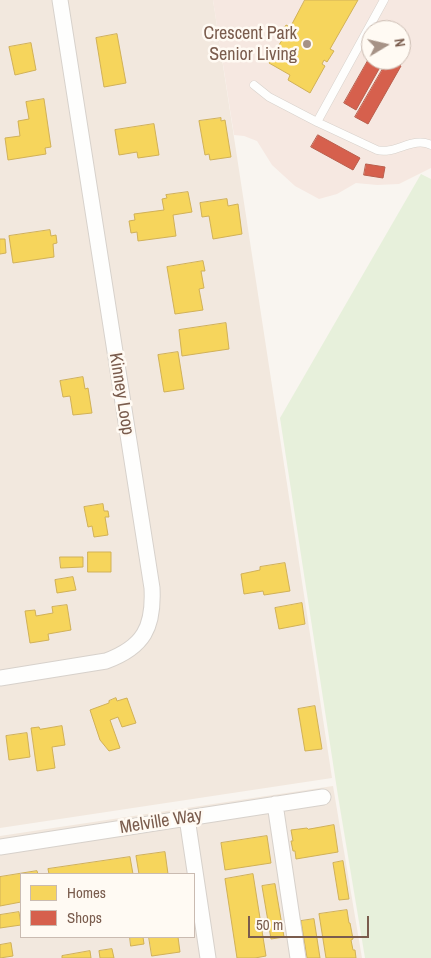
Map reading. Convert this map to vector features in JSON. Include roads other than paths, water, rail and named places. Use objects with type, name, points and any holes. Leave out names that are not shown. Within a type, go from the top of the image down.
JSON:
[{"type":"street","name":"Kinney Loop","points":[[0,678],[106,661],[117,657],[141,639],[147,630],[152,610],[152,588],[60,0]]},
{"type":"street","name":"Melville Way","points":[[0,847],[323,797]]},
{"type":"street","points":[[275,804],[298,958]]},
{"type":"street","points":[[187,818],[208,958]]},
{"type":"lane","points":[[317,122],[384,0]]},
{"type":"lane","points":[[254,85],[269,97],[380,151],[397,149],[419,142],[431,145]]},
{"type":"place","name":"Crescent Park Senior Living","points":[[307,44]]}]
